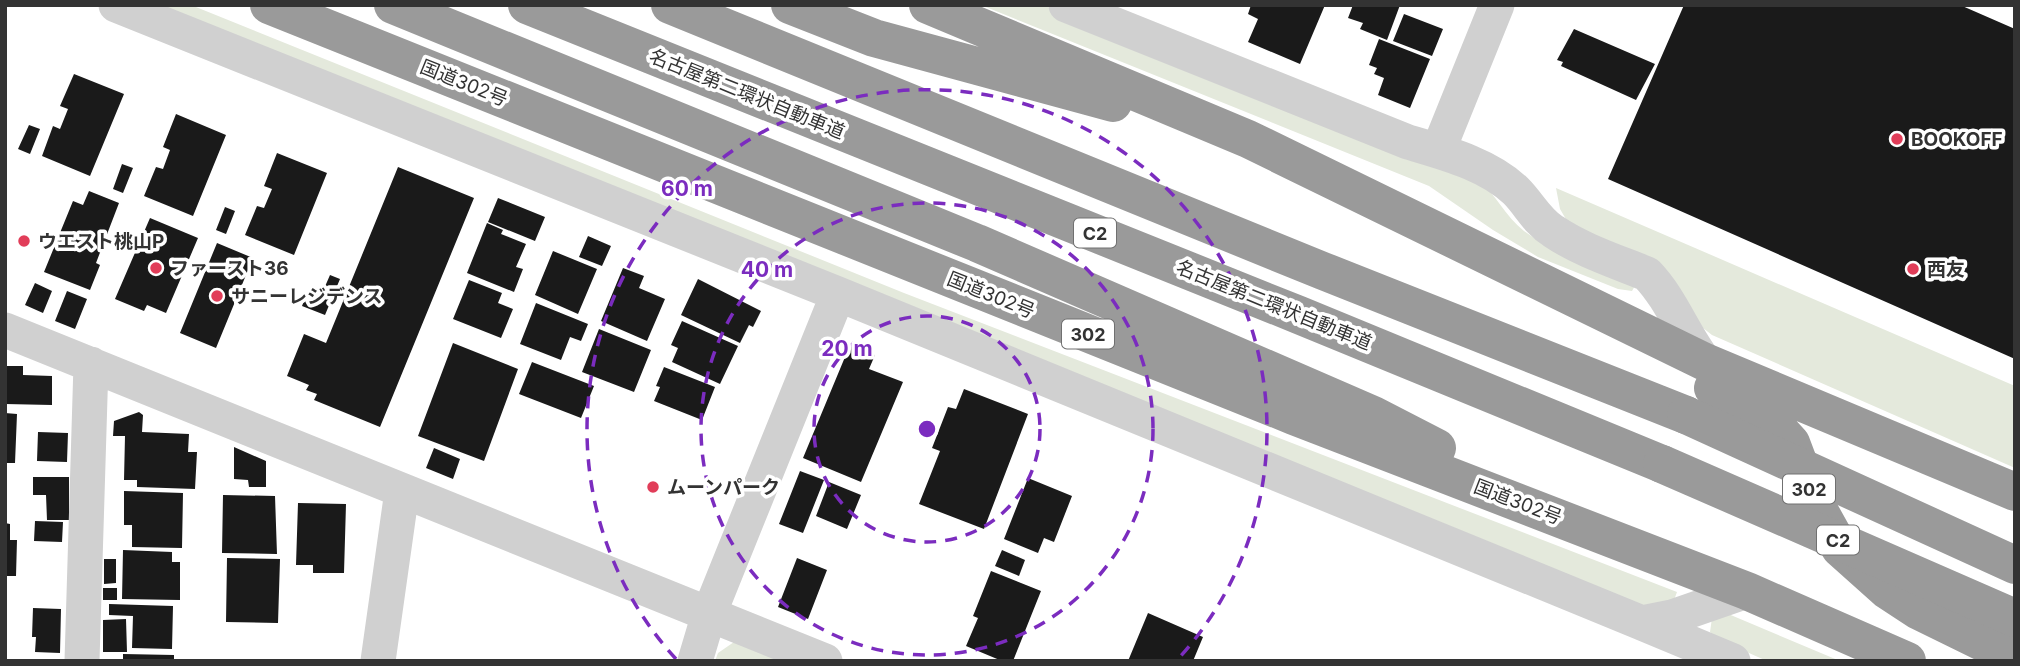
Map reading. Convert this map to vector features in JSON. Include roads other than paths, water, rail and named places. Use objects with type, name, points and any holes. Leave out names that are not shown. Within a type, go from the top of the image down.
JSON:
[{"type":"highway","name":"国道302号","points":[[269,5],[1281,411],[1747,591],[1907,661]]},
{"type":"highway","points":[[393,5],[977,243],[1373,415],[1600,533]]},
{"type":"highway","name":"名古屋第二環状自動車道","points":[[527,5],[1662,464],[2015,618]]},
{"type":"highway","points":[[670,5],[1335,276],[1686,415],[2015,565]]},
{"type":"highway","points":[[790,5],[874,38],[1248,139]]},
{"type":"highway","name":"302","points":[[928,5],[1248,139],[1705,362],[2015,492]]},
{"type":"highway","name":"302","points":[[1609,314],[1663,362],[1769,419],[1791,443],[1811,496],[1840,548],[1887,590],[1919,611],[2015,658]]},
{"type":"street","points":[[116,5],[838,294],[1733,661]]},
{"type":"street","points":[[1066,5],[1408,142],[1497,174],[1518,193],[1549,229],[1569,242],[1647,274],[1705,362]]},
{"type":"street","points":[[1438,151],[1497,5]]},
{"type":"street","points":[[695,661],[709,614],[838,294]]},
{"type":"street","points":[[5,330],[825,661]]},
{"type":"street","points":[[82,661],[91,364]]},
{"type":"street","points":[[378,661],[402,491]]},
{"type":"street","points":[[1642,623],[1672,617],[1747,591]]},
{"type":"place","name":"BOOKOFF","points":[[1897,139]]},
{"type":"place","name":"ウエスト桃山P","points":[[24,241]]},
{"type":"place","name":"ファースト36","points":[[156,268]]},
{"type":"place","name":"西友","points":[[1913,269]]},
{"type":"place","name":"サニーレジデンス","points":[[217,296]]},
{"type":"place","name":"ムーンパーク","points":[[653,487]]}]
